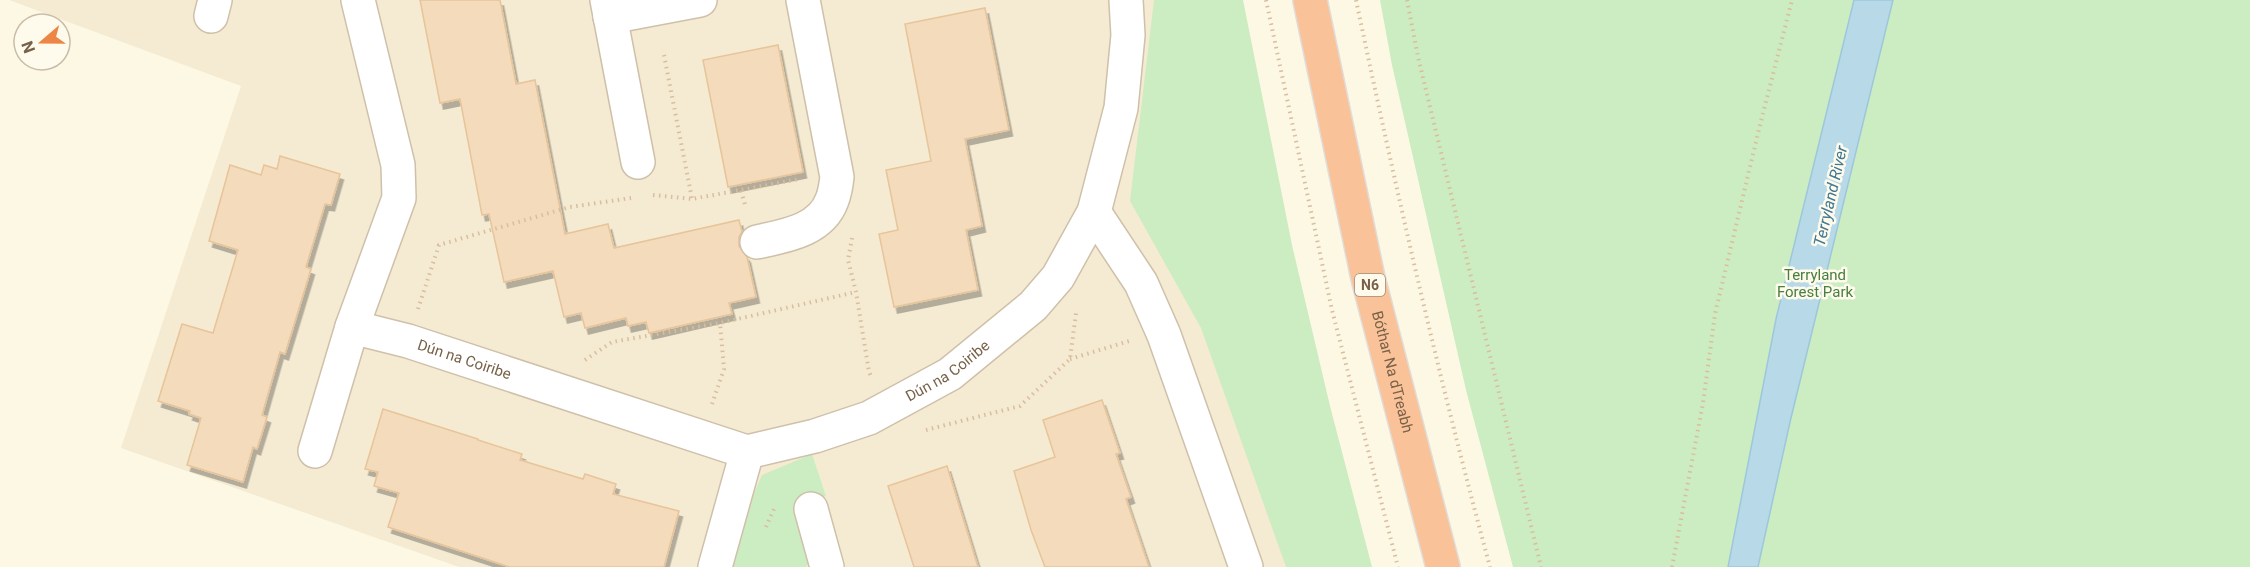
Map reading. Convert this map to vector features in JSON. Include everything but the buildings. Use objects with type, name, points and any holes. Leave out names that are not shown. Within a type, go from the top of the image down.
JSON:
[{"type":"highway","name":"Bóthar Na dTreabh","points":[[1310,0],[1368,278],[1443,567]]},
{"type":"street","points":[[315,451],[352,327],[399,198],[398,165],[358,0]]},
{"type":"street","points":[[638,162],[608,8],[700,0]]},
{"type":"street","points":[[757,242],[792,235],[816,223],[832,203],[837,177],[803,0]]},
{"type":"street","name":"Dún na Coiribe","points":[[352,327],[546,385],[747,452],[815,436],[869,418],[950,374],[1033,306],[1058,277],[1094,212],[1121,108],[1128,35],[1126,0]]},
{"type":"street","points":[[1094,212],[1141,283],[1160,326],[1246,567]]},
{"type":"street","points":[[715,567],[747,452]]},
{"type":"street","points":[[811,509],[827,567]]},
{"type":"path","points":[[1266,0],[1332,310],[1398,567]]},
{"type":"path","points":[[1356,0],[1396,191],[1436,358],[1491,567]]},
{"type":"path","points":[[1407,0],[1421,68],[1541,567]]},
{"type":"path","points":[[1672,567],[1703,403],[1715,314],[1792,0]]},
{"type":"path","points":[[664,55],[692,199]]},
{"type":"path","points":[[646,196],[692,199],[807,178],[837,177]]},
{"type":"path","points":[[408,342],[439,244],[570,207],[637,197]]},
{"type":"path","points":[[854,229],[848,260],[856,292],[869,372],[887,408]]},
{"type":"path","points":[[546,385],[612,342],[720,323],[856,292]]},
{"type":"path","points":[[701,436],[724,369],[720,323]]},
{"type":"path","points":[[1070,359],[1132,339],[1160,326]]},
{"type":"shaded area","points":[[9,0],[1226,0],[1336,567],[459,567],[121,448],[241,86],[72,23],[72,12],[41,12]]},
{"type":"green space","points":[[1154,0],[1243,0],[1292,245],[1330,406],[1372,567],[1286,567],[1201,328],[1130,201]]},
{"type":"green space","name":"Terryland Forest Park","points":[[1380,0],[2250,0],[2250,567],[1513,567],[1466,390],[1392,65]]},
{"type":"green space","points":[[812,454],[826,496],[795,507],[809,563],[806,567],[732,567],[750,502],[762,475]]},
{"type":"water","name":"Terryland River","points":[[1854,0],[1893,0],[1790,422],[1758,567],[1728,567],[1776,319]]}]
